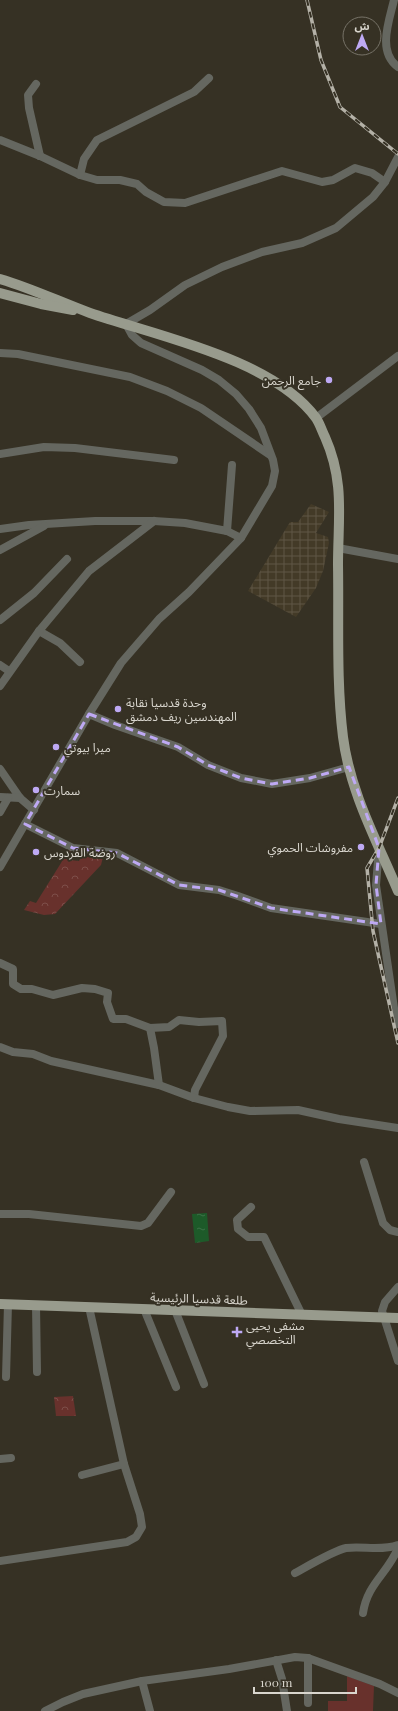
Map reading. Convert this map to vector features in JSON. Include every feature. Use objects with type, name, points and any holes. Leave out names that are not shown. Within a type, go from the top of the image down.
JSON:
[{"type":"main road","points":[[0,279],[89,312],[223,356],[283,388],[298,400],[316,418],[332,452],[338,474],[340,496],[338,548],[339,661],[343,735],[349,768],[358,796],[398,891]]},
{"type":"main road","points":[[0,293],[41,304],[89,312]]},
{"type":"main road","name":"طلعة قدسيا الرئيسية","points":[[4,1304],[398,1318]]},
{"type":"street","points":[[394,0],[386,44],[388,54],[398,67]]},
{"type":"street","points":[[80,175],[84,158],[97,140],[194,92],[209,78]]},
{"type":"street","points":[[36,84],[28,95],[28,108],[40,156]]},
{"type":"street","points":[[0,140],[40,156],[80,175],[97,180],[120,180],[137,184],[146,192],[164,202],[185,203],[282,171],[322,182],[333,180],[355,168],[372,173],[385,182]]},
{"type":"street","points":[[0,868],[89,714],[121,663],[159,619],[189,592],[240,538],[272,486],[275,471],[273,460],[261,428],[249,409],[236,394],[219,380],[202,370],[141,343],[132,336],[126,324],[150,310],[185,285],[222,267],[262,252],[302,243],[336,228],[373,198],[385,182],[398,157]]},
{"type":"street","points":[[0,353],[18,354],[130,377],[167,391],[201,408],[270,454]]},
{"type":"street","points":[[316,418],[398,356]]},
{"type":"street","points":[[0,454],[44,447],[75,448],[174,460]]},
{"type":"street","points":[[227,531],[232,465]]},
{"type":"street","points":[[0,529],[29,525],[95,521],[154,521],[185,523],[227,531],[240,538]]},
{"type":"street","points":[[0,686],[39,631],[89,571],[154,521]]},
{"type":"street","points":[[0,550],[46,525]]},
{"type":"street","points":[[338,548],[398,559]]},
{"type":"street","points":[[0,620],[34,593],[67,559]]},
{"type":"street","points":[[39,631],[60,643],[80,662]]},
{"type":"street","points":[[0,665],[10,671]]},
{"type":"street","points":[[89,714],[115,725],[178,747],[208,764],[249,779],[272,784],[310,778],[349,768]]},
{"type":"street","points":[[0,769],[20,798],[34,810]]},
{"type":"street","points":[[0,812],[4,798],[20,798]]},
{"type":"street","points":[[25,824],[73,848],[117,853],[179,885],[219,890],[270,908],[381,924]]},
{"type":"street","points":[[380,848],[376,885],[395,1015],[398,1024]]},
{"type":"street","points":[[0,964],[13,969],[13,984],[21,989],[32,989],[53,995],[82,988],[95,989],[108,993],[107,1002],[113,1019],[126,1019],[150,1028],[168,1027],[179,1020],[199,1022],[222,1021],[223,1036],[195,1090],[194,1098]]},
{"type":"street","points":[[150,1028],[159,1085]]},
{"type":"street","points":[[0,1048],[13,1052],[33,1054],[51,1061],[159,1085],[194,1098],[250,1111],[298,1110],[339,1119],[398,1128]]},
{"type":"street","points":[[364,1162],[383,1223],[390,1230],[398,1232]]},
{"type":"street","points":[[0,1214],[29,1214],[141,1226],[148,1223],[171,1192]]},
{"type":"street","points":[[251,1207],[237,1220],[238,1229],[248,1237],[264,1237],[302,1315]]},
{"type":"street","points":[[398,1287],[383,1305],[382,1311],[398,1360]]},
{"type":"street","points":[[4,1304],[6,1377]]},
{"type":"street","points":[[36,1305],[37,1372]]},
{"type":"street","points":[[0,1561],[127,1542],[136,1537],[142,1527],[140,1514],[124,1464],[89,1307]]},
{"type":"street","points":[[144,1309],[176,1387]]},
{"type":"street","points":[[175,1310],[204,1384]]},
{"type":"street","points":[[0,1458],[12,1458]]},
{"type":"street","points":[[82,1475],[124,1464]]},
{"type":"street","points":[[295,1573],[343,1549],[359,1547],[390,1548],[398,1545]]},
{"type":"street","points":[[363,1613],[364,1603],[371,1587],[396,1554],[398,1548]]},
{"type":"street","points":[[45,1711],[62,1702],[83,1694],[142,1681],[229,1669],[295,1657],[308,1658],[380,1684],[398,1694]]},
{"type":"street","points":[[308,1658],[308,1703]]},
{"type":"street","points":[[276,1660],[282,1679],[287,1711]]},
{"type":"street","points":[[142,1681],[150,1711]]},
{"type":"highlighted area","points":[[89,714],[178,747],[208,765],[241,778],[272,784],[310,778],[349,767],[379,848],[376,885],[381,924],[271,908],[219,890],[179,885],[117,853],[73,848],[25,824]]},
{"type":"shaded area","points":[[311,504],[329,512],[316,533],[328,537],[329,543],[323,571],[316,588],[296,617],[248,591],[290,522],[298,522]]},
{"type":"green space","points":[[68,849],[74,851],[70,860],[79,861],[81,857],[103,857],[101,865],[55,914],[44,915],[24,910],[30,901],[36,903]]},
{"type":"green space","points":[[73,1396],[76,1416],[56,1416],[54,1397]]},
{"type":"green space","points":[[347,1676],[374,1686],[373,1711],[328,1711],[328,1701],[347,1701]]},
{"type":"water","points":[[207,1213],[209,1241],[195,1243],[192,1214]]},
{"type":"railway","points":[[307,0],[321,60],[340,107],[398,154]]},
{"type":"railway","points":[[398,798],[379,848],[367,868],[373,931],[398,1043]]},
{"type":"place","name":"جامع الرحمن","points":[[329,380]]},
{"type":"place","name":"وحدة قدسيا نقابة المهندسين ريف دمشق","points":[[118,709]]},
{"type":"place","name":"ميرا بيوتي","points":[[56,747]]},
{"type":"place","name":"سمارت","points":[[36,790]]},
{"type":"place","name":"مفروشات الحموي","points":[[361,847]]},
{"type":"place","name":"روضة الفردوس","points":[[36,852]]},
{"type":"place","name":"مشفى يحيى التخصصي","points":[[237,1332]]}]
